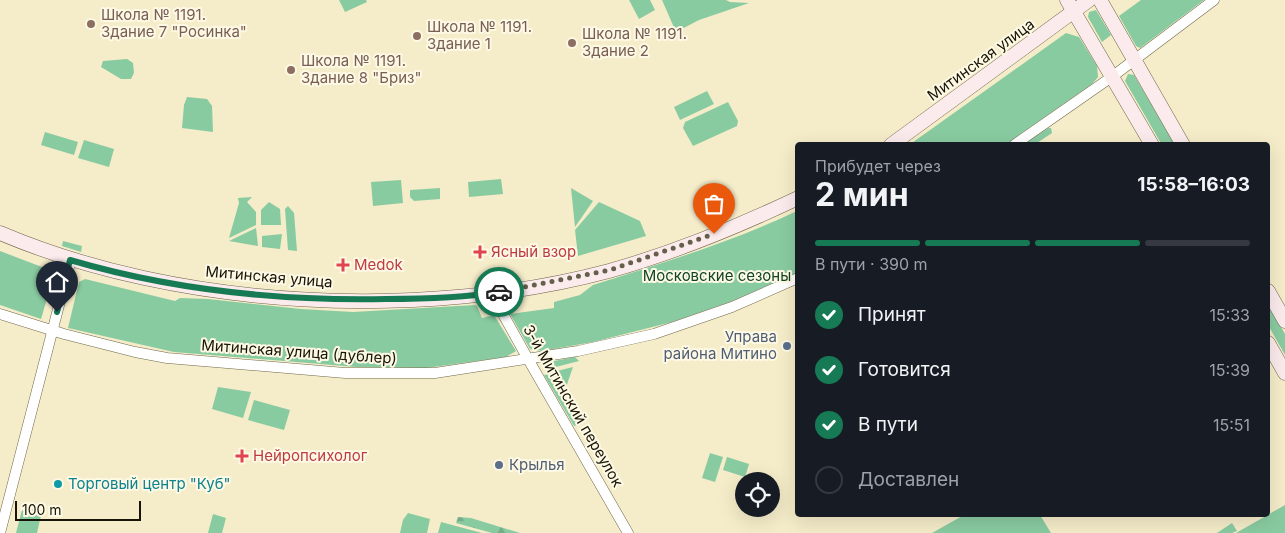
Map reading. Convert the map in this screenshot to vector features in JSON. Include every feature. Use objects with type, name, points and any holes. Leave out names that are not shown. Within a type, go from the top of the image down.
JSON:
[{"type":"main road","name":"Митинская улица","points":[[895,142],[1070,6],[1089,0]]},
{"type":"main road","points":[[1100,0],[1181,142]]},
{"type":"main road","points":[[1070,6],[1150,142]]},
{"type":"main road","name":"Митинская улица","points":[[0,233],[70,260],[163,282],[267,296],[355,300],[432,298],[495,293],[610,270],[704,238],[795,199]]},
{"type":"main road","points":[[1270,295],[1285,321]]},
{"type":"main road","points":[[1270,347],[1285,373]]},
{"type":"street","points":[[1018,142],[1113,76],[1214,0]]},
{"type":"street","points":[[0,533],[70,260]]},
{"type":"street","name":"Митинская улица (дублер)","points":[[0,314],[52,331],[167,358],[345,373],[435,373],[578,351],[654,334],[732,307],[795,279]]},
{"type":"street","name":"3-й Митинский переулок","points":[[495,293],[499,307],[628,533]]},
{"type":"green space","points":[[339,0],[366,0],[367,2],[345,12]]},
{"type":"green space","points":[[629,0],[650,0],[655,10],[639,19]]},
{"type":"green space","points":[[662,0],[726,0],[749,3],[699,20],[676,32]]},
{"type":"green space","points":[[1141,0],[1204,0],[1140,48],[1136,46],[1119,16]]},
{"type":"green space","points":[[1096,10],[1111,35],[1102,42],[1088,17],[1089,12]]},
{"type":"green space","points":[[1066,33],[1079,37],[1097,66],[1098,77],[1092,84],[1009,142],[913,142]]},
{"type":"green space","points":[[127,59],[133,63],[134,73],[131,79],[121,79],[101,67],[103,61]]},
{"type":"green space","points":[[1128,74],[1134,75],[1173,142],[1160,142],[1125,81]]},
{"type":"green space","points":[[707,91],[714,104],[680,120],[674,107]]},
{"type":"green space","points":[[187,97],[207,99],[212,106],[213,132],[182,128],[184,105]]},
{"type":"green space","points":[[728,102],[738,121],[737,126],[693,146],[683,128],[685,122]]},
{"type":"green space","points":[[1048,128],[1051,128],[1052,133],[1038,142],[1027,142]]},
{"type":"green space","points":[[45,132],[78,142],[74,155],[41,145]]},
{"type":"green space","points":[[84,140],[114,149],[109,167],[78,158]]},
{"type":"green space","points":[[501,179],[503,194],[469,197],[468,182]]},
{"type":"green space","points":[[401,180],[403,203],[373,206],[371,182]]},
{"type":"green space","points":[[440,188],[440,199],[414,201],[410,197],[410,190]]},
{"type":"green space","points":[[571,188],[593,201],[575,227]]},
{"type":"green space","points":[[252,197],[247,202],[256,212],[256,225],[229,238],[239,203],[238,198]]},
{"type":"green space","points":[[269,202],[280,209],[281,225],[261,225],[261,210]]},
{"type":"green space","points":[[599,202],[640,221],[646,236],[578,256],[575,230]]},
{"type":"green space","points":[[288,206],[294,213],[297,251],[288,250],[285,209]]},
{"type":"green space","name":"Московские сезоны","points":[[795,212],[795,274],[730,302],[672,322],[593,342],[542,351],[530,349],[510,314],[554,308],[554,302],[580,295],[593,285],[671,260]]},
{"type":"green space","points":[[256,228],[258,246],[229,241]]},
{"type":"green space","points":[[282,234],[280,249],[262,247],[262,236]]},
{"type":"green space","points":[[63,241],[82,246],[81,252],[62,246]]},
{"type":"green space","points":[[0,251],[55,272],[41,319],[0,305]]},
{"type":"green space","points":[[85,279],[175,301],[180,298],[208,299],[301,309],[353,312],[475,305],[482,318],[494,315],[516,351],[506,357],[426,368],[356,367],[174,352],[68,328],[79,282]]},
{"type":"green space","points":[[1270,308],[1285,334],[1285,355],[1270,329]]},
{"type":"green space","points":[[575,357],[579,361],[552,368],[549,362]]},
{"type":"green space","points":[[573,367],[564,393],[553,372]]},
{"type":"green space","points":[[549,374],[578,425],[574,426],[544,375]]},
{"type":"green space","points":[[218,387],[251,392],[243,418],[212,409]]},
{"type":"green space","points":[[254,400],[290,410],[284,430],[248,420]]},
{"type":"green space","points":[[710,453],[723,457],[715,482],[702,478]]},
{"type":"green space","points":[[727,457],[749,464],[747,472],[735,472],[735,474],[723,470]]},
{"type":"green space","points":[[1285,505],[1285,533],[1236,533],[1264,517],[1270,517],[1270,514]]},
{"type":"green space","points":[[23,506],[42,511],[37,533],[16,533]]},
{"type":"green space","points":[[408,513],[430,519],[427,533],[400,533],[403,520]]},
{"type":"green space","points":[[213,514],[226,518],[222,533],[208,533]]},
{"type":"green space","points":[[458,517],[471,518],[520,533],[492,533],[456,523]]},
{"type":"green space","points":[[960,517],[1041,517],[1051,533],[932,533]]},
{"type":"green space","points":[[441,522],[482,533],[438,533]]},
{"type":"green space","points":[[1232,523],[1237,531],[1217,533]]},
{"type":"way so far","points":[[499,292],[554,283],[610,270],[714,234]]},
{"type":"place","name":"Школа № 1191. Здание 7 \"Росинка\"","points":[[91,24]]},
{"type":"place","name":"Школа № 1191. Здание 1","points":[[417,36]]},
{"type":"place","name":"Школа № 1191. Здание 2","points":[[572,43]]},
{"type":"place","name":"Школа № 1191. Здание 8 \"Бриз\"","points":[[291,70]]},
{"type":"place","name":"Ясный взор","points":[[480,252]]},
{"type":"place","name":"Medok","points":[[343,265]]},
{"type":"place","name":"Управа района Митино","points":[[787,346]]},
{"type":"place","name":"Нейропсихолог","points":[[242,456]]},
{"type":"place","name":"Крылья","points":[[499,465]]},
{"type":"place","name":"Торговый центр \"Куб\"","points":[[58,484]]},
{"type":"route","points":[[57,312],[70,260],[163,282],[267,296],[355,300],[432,298],[499,292]]}]
